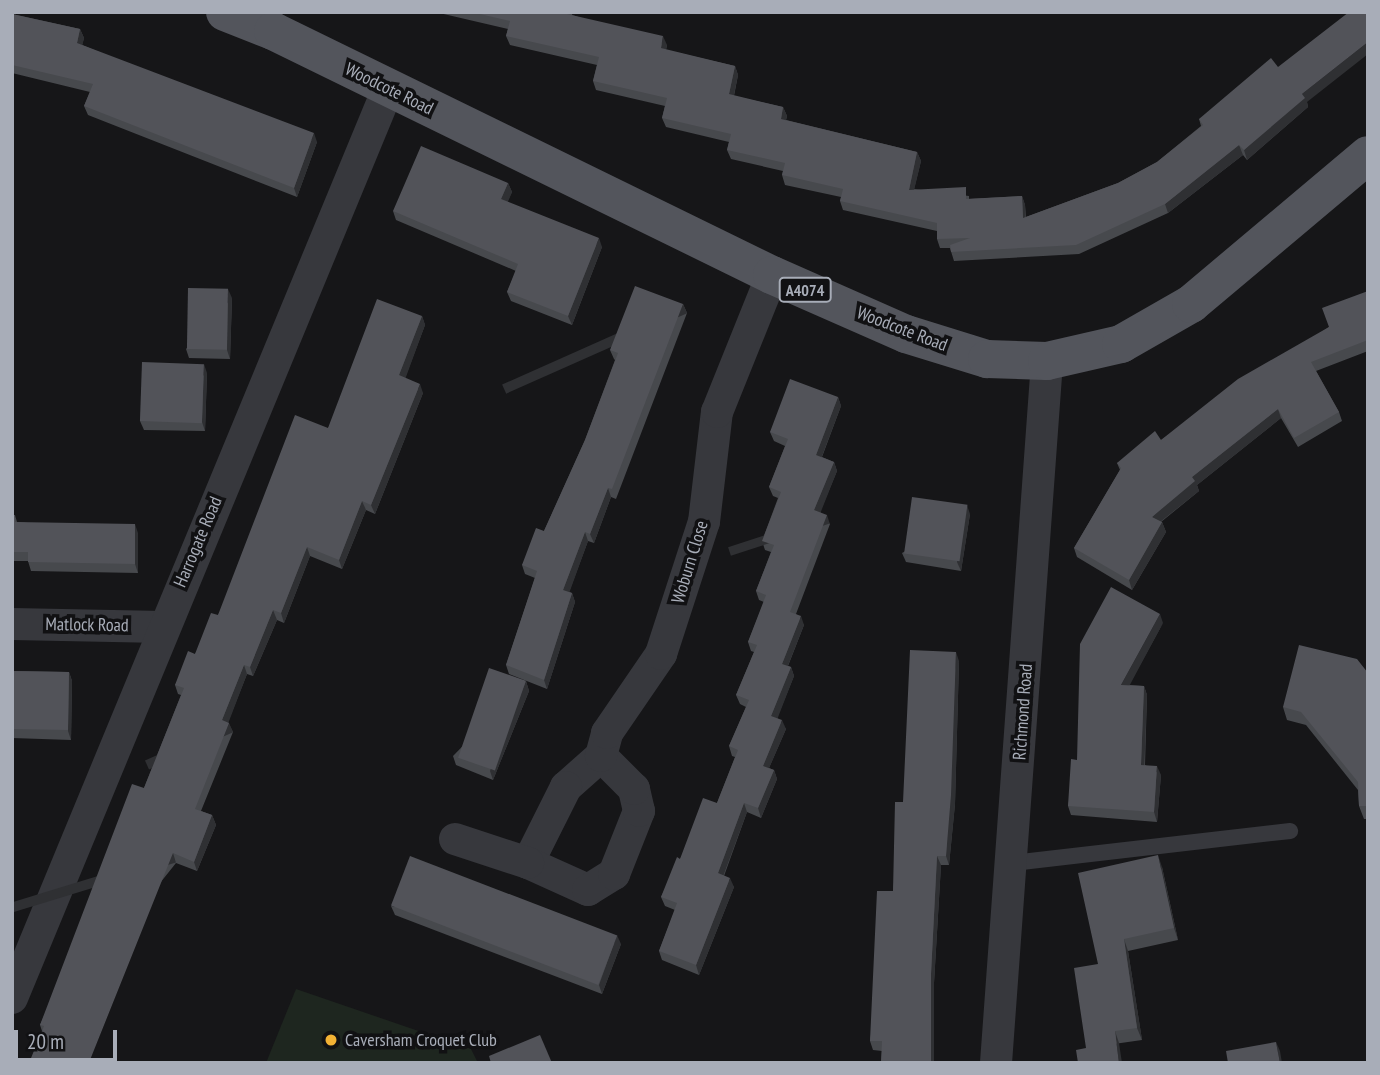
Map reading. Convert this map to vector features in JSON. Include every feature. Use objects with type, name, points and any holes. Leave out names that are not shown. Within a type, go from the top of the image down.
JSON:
[{"type":"main road","name":"Woodcote Road","points":[[225,12],[273,31],[772,275],[906,334],[975,356],[1047,361],[1121,344],[1191,304],[1365,165]]},
{"type":"street","name":"Harrogate Road","points":[[12,998],[163,627],[388,89]]},
{"type":"street","name":"Woburn Close","points":[[528,863],[566,786],[601,756],[607,733],[661,654],[705,522],[718,412],[772,275]]},
{"type":"street","name":"Richmond Road","points":[[996,1063],[1013,863],[1047,361]]},
{"type":"street","name":"Matlock Road","points":[[12,624],[163,627]]},
{"type":"street","points":[[455,839],[528,863],[589,890],[614,874],[639,811],[634,789],[601,756]]},
{"type":"lane","points":[[1013,863],[1290,831]]},
{"type":"shaded area","points":[[296,989],[471,1049],[478,1063],[266,1063]]},
{"type":"building","points":[[471,12],[568,12],[567,14],[663,36],[661,48],[735,66],[729,94],[783,107],[781,119],[917,152],[909,190],[966,187],[966,199],[1022,196],[1023,218],[1118,183],[1157,162],[1203,125],[1199,119],[1271,58],[1278,67],[1349,12],[1368,12],[1368,42],[1302,94],[1305,98],[1244,150],[1239,145],[1165,204],[1076,245],[951,252],[950,245],[970,238],[937,239],[937,223],[840,201],[843,189],[782,175],[785,163],[727,150],[731,134],[662,118],[667,98],[593,81],[599,57],[506,36],[510,21]]},
{"type":"building","points":[[12,14],[80,29],[77,43],[314,133],[294,188],[84,106],[93,84],[12,65]]},
{"type":"building","points":[[421,146],[508,183],[501,199],[599,238],[568,316],[507,292],[518,264],[393,211]]},
{"type":"building","points":[[635,286],[683,304],[612,489],[608,488],[590,534],[585,532],[563,590],[572,593],[544,680],[506,665],[537,571],[522,565],[536,528],[544,531],[585,440],[618,353],[610,350]]},
{"type":"building","points":[[188,288],[228,289],[227,350],[187,349]]},
{"type":"building","points":[[1368,291],[1368,340],[1311,362],[1339,412],[1294,438],[1278,409],[1192,477],[1195,481],[1152,517],[1162,522],[1129,580],[1074,548],[1121,468],[1117,463],[1155,431],[1161,440],[1238,379],[1329,327],[1322,308]]},
{"type":"building","points":[[377,299],[422,316],[399,375],[420,384],[371,505],[362,501],[339,560],[307,547],[281,613],[273,610],[250,667],[244,665],[222,720],[229,723],[195,809],[212,815],[194,862],[173,853],[90,1060],[99,1063],[29,1063],[44,1026],[40,1025],[132,784],[144,788],[184,688],[175,685],[188,651],[195,654],[211,613],[218,615],[295,415],[328,428]]},
{"type":"building","points":[[142,362],[204,364],[202,423],[140,421]]},
{"type":"building","points":[[790,379],[838,397],[816,455],[834,462],[814,510],[827,515],[790,612],[801,616],[782,664],[791,667],[771,716],[782,720],[763,766],[774,770],[758,808],[744,803],[718,873],[730,878],[696,965],[659,951],[677,903],[661,897],[677,857],[680,859],[703,798],[717,803],[738,750],[729,746],[749,700],[736,695],[757,645],[748,642],[766,595],[756,591],[774,545],[762,541],[781,492],[769,487],[788,439],[770,432]]},
{"type":"building","points":[[912,497],[967,505],[960,561],[904,553]]},
{"type":"building","points":[[12,515],[15,515],[15,522],[135,524],[135,564],[28,562],[28,552],[12,552]]},
{"type":"building","points":[[1111,587],[1160,614],[1121,685],[1144,686],[1141,765],[1157,766],[1154,812],[1068,806],[1071,759],[1077,760],[1080,644]]},
{"type":"building","points":[[1299,645],[1357,659],[1368,673],[1368,806],[1359,806],[1358,782],[1301,712],[1283,707]]},
{"type":"building","points":[[910,650],[956,652],[951,795],[946,856],[937,856],[931,974],[931,1063],[881,1063],[882,1041],[870,1041],[877,891],[893,891],[895,802],[903,802]]},
{"type":"building","points":[[489,668],[526,681],[495,771],[458,758]]},
{"type":"building","points":[[12,671],[69,672],[68,730],[12,729]]},
{"type":"building","points":[[1158,855],[1174,928],[1124,939],[1137,1028],[1115,1031],[1119,1063],[1078,1063],[1076,1050],[1086,1048],[1074,968],[1098,964],[1078,873]]},
{"type":"building","points":[[410,856],[617,936],[598,985],[391,905]]},
{"type":"building","points":[[540,1035],[552,1063],[491,1063],[489,1056]]},
{"type":"building","points":[[1276,1042],[1280,1063],[1228,1063],[1226,1051]]},
{"type":"place","name":"Caversham Croquet Club","points":[[331,1040]]}]
